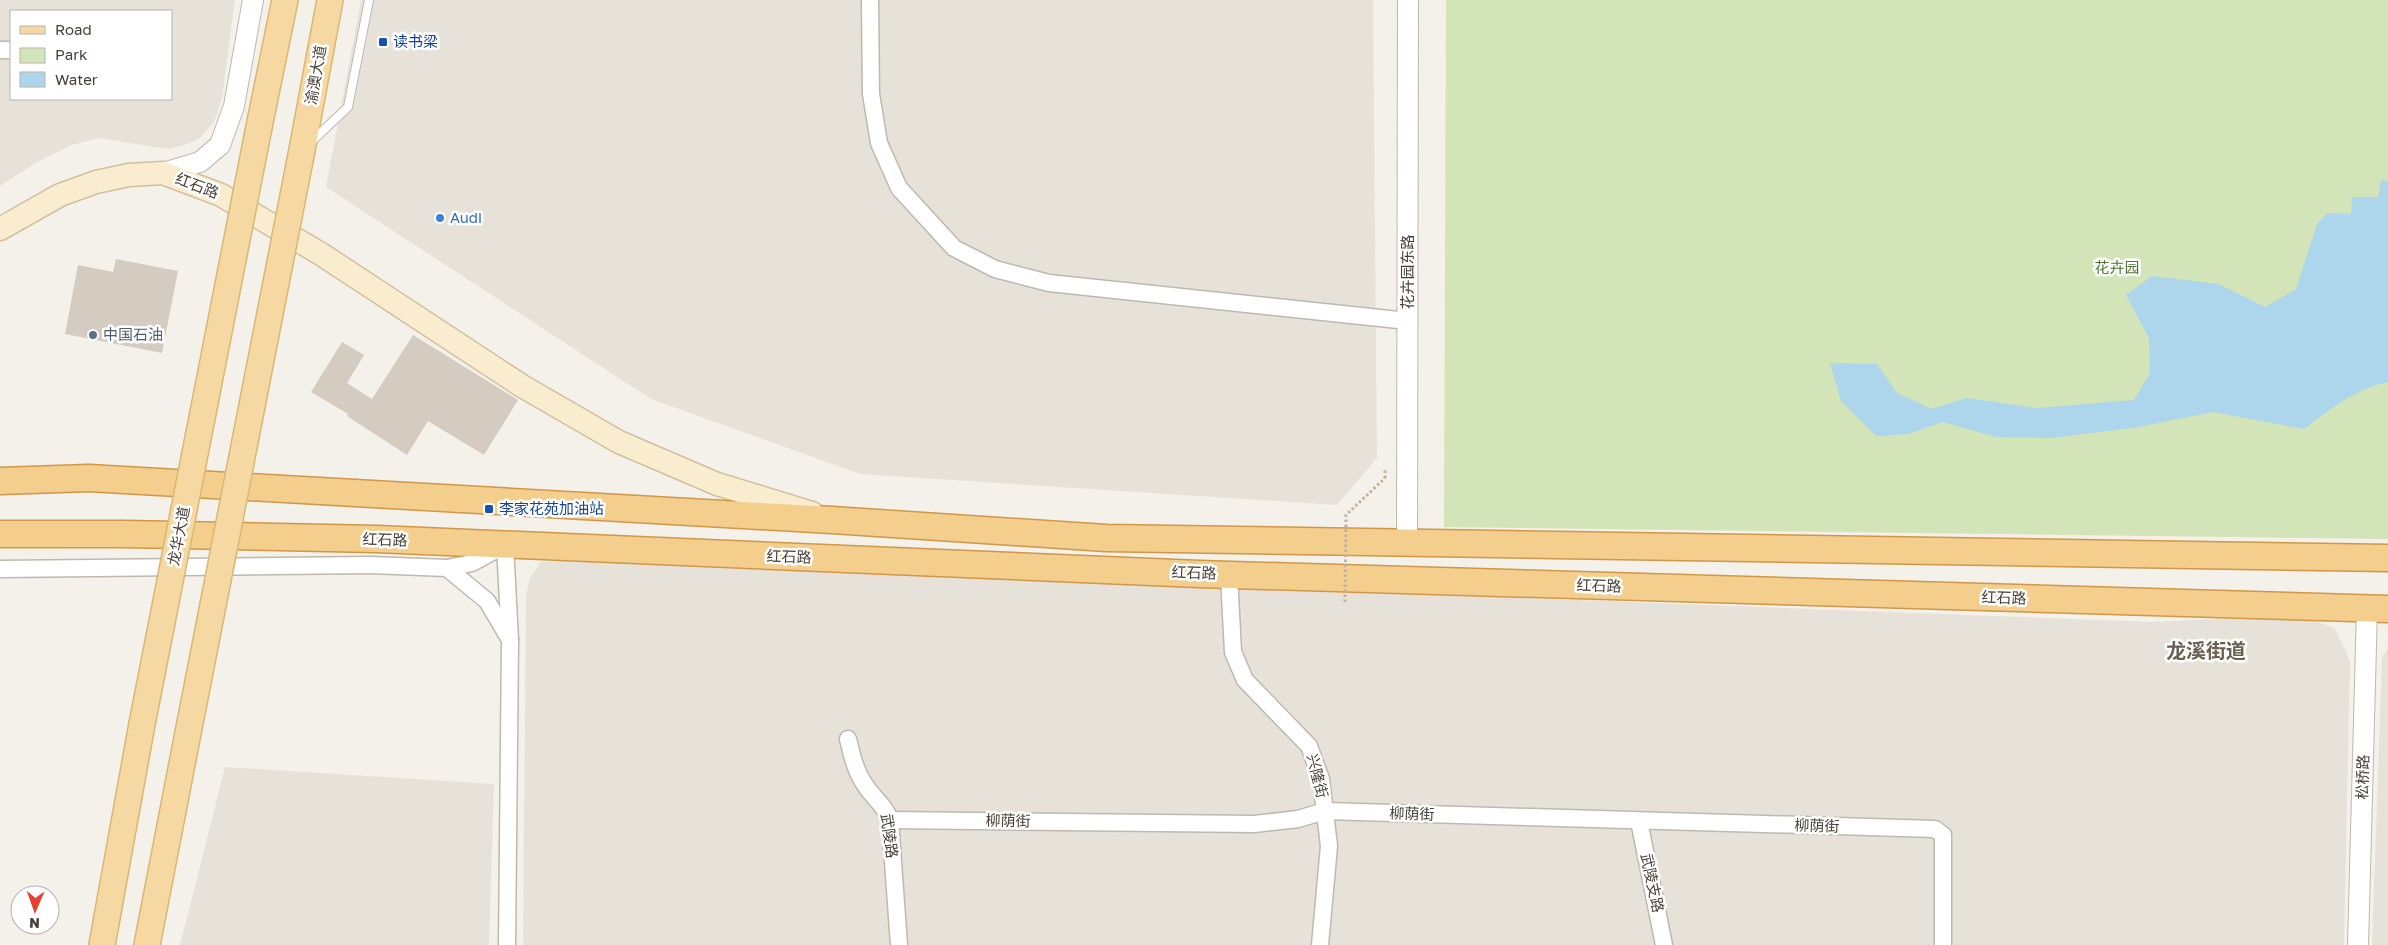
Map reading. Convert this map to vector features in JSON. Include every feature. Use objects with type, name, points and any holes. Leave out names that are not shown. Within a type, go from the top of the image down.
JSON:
[{"type":"highway","name":"红石路","points":[[0,480],[89,478],[832,520],[1106,538],[2388,558]]},
{"type":"highway","name":"红石路","points":[[0,534],[124,534],[505,545],[1229,574],[2378,608]]},
{"type":"main road","name":"龙华大道","points":[[102,945],[142,724],[258,127],[285,0]]},
{"type":"main road","name":"渝澳大道","points":[[302,150],[330,0]]},
{"type":"main road","points":[[147,945],[302,150]]},
{"type":"main road","name":"红石路","points":[[0,229],[60,195],[87,185],[129,175],[163,173],[221,194],[321,254],[522,386],[619,442],[717,484],[832,520]]},
{"type":"street","points":[[163,173],[200,162],[220,145],[234,106],[252,0]]},
{"type":"street","points":[[870,0],[872,94],[879,143],[899,188],[954,248],[995,269],[1049,283],[1408,321]]},
{"type":"street","name":"花卉园东路","points":[[1408,0],[1408,544]]},
{"type":"street","points":[[0,569],[370,565],[447,568],[472,563],[505,545],[510,640],[507,945]]},
{"type":"street","points":[[447,568],[487,602],[510,640]]},
{"type":"street","name":"兴隆街","points":[[1229,574],[1233,652],[1245,680],[1309,746],[1321,779],[1329,846],[1320,945]]},
{"type":"street","name":"松桥路","points":[[2358,945],[2378,608]]},
{"type":"street","name":"武陵路","points":[[848,739],[858,772],[865,785],[886,808],[890,820],[899,945]]},
{"type":"street","name":"柳荫街","points":[[890,820],[1254,824],[1298,819],[1325,812],[1935,829],[1943,835],[1943,945]]},
{"type":"street","name":"武陵支路","points":[[1639,821],[1664,945]]},
{"type":"lane","points":[[302,150],[348,107],[369,0]]},
{"type":"path","points":[[1345,602],[1346,515],[1385,478]]},
{"type":"shaded area","points":[[0,0],[235,0],[222,98],[214,122],[200,138],[185,145],[168,149],[98,138],[72,145],[39,161],[0,186]]},
{"type":"shaded area","points":[[361,0],[1373,0],[1377,458],[1337,505],[860,474],[651,399],[326,187]]},
{"type":"shaded area","points":[[564,561],[2152,622],[2278,616],[2306,618],[2335,628],[2350,661],[2344,945],[523,945],[526,596],[530,578],[541,562]]},
{"type":"shaded area","points":[[2388,647],[2388,945],[2372,945],[2382,658]]},
{"type":"shaded area","points":[[225,767],[494,784],[489,945],[180,945]]},
{"type":"green space","name":"花卉园","points":[[1446,0],[2388,0],[2388,539],[1444,527]]},
{"type":"water","points":[[2381,180],[2388,181],[2388,382],[2365,389],[2354,395],[2333,407],[2304,429],[2213,412],[2139,427],[2051,438],[1996,437],[1943,422],[1908,434],[1876,436],[1841,401],[1830,363],[1877,364],[1897,393],[1932,409],[1967,398],[2037,408],[2134,400],[2150,373],[2149,338],[2126,295],[2152,276],[2219,284],[2265,307],[2296,289],[2317,224],[2327,213],[2351,214],[2352,197],[2378,197]]},
{"type":"building","points":[[116,259],[178,271],[162,353],[65,334],[78,265],[113,272]]},
{"type":"building","points":[[413,335],[518,400],[484,455],[428,421],[407,455],[347,416],[348,414],[311,392],[342,342],[364,355],[347,383],[372,399]]},
{"type":"place","name":"读书梁","points":[[383,42]]},
{"type":"place","name":"Audi","points":[[440,218]]},
{"type":"place","name":"中国石油","points":[[93,335]]},
{"type":"place","name":"李家花苑加油站","points":[[489,509]]},
{"type":"district","name":"龙溪街道","points":[[2206,651]]}]
